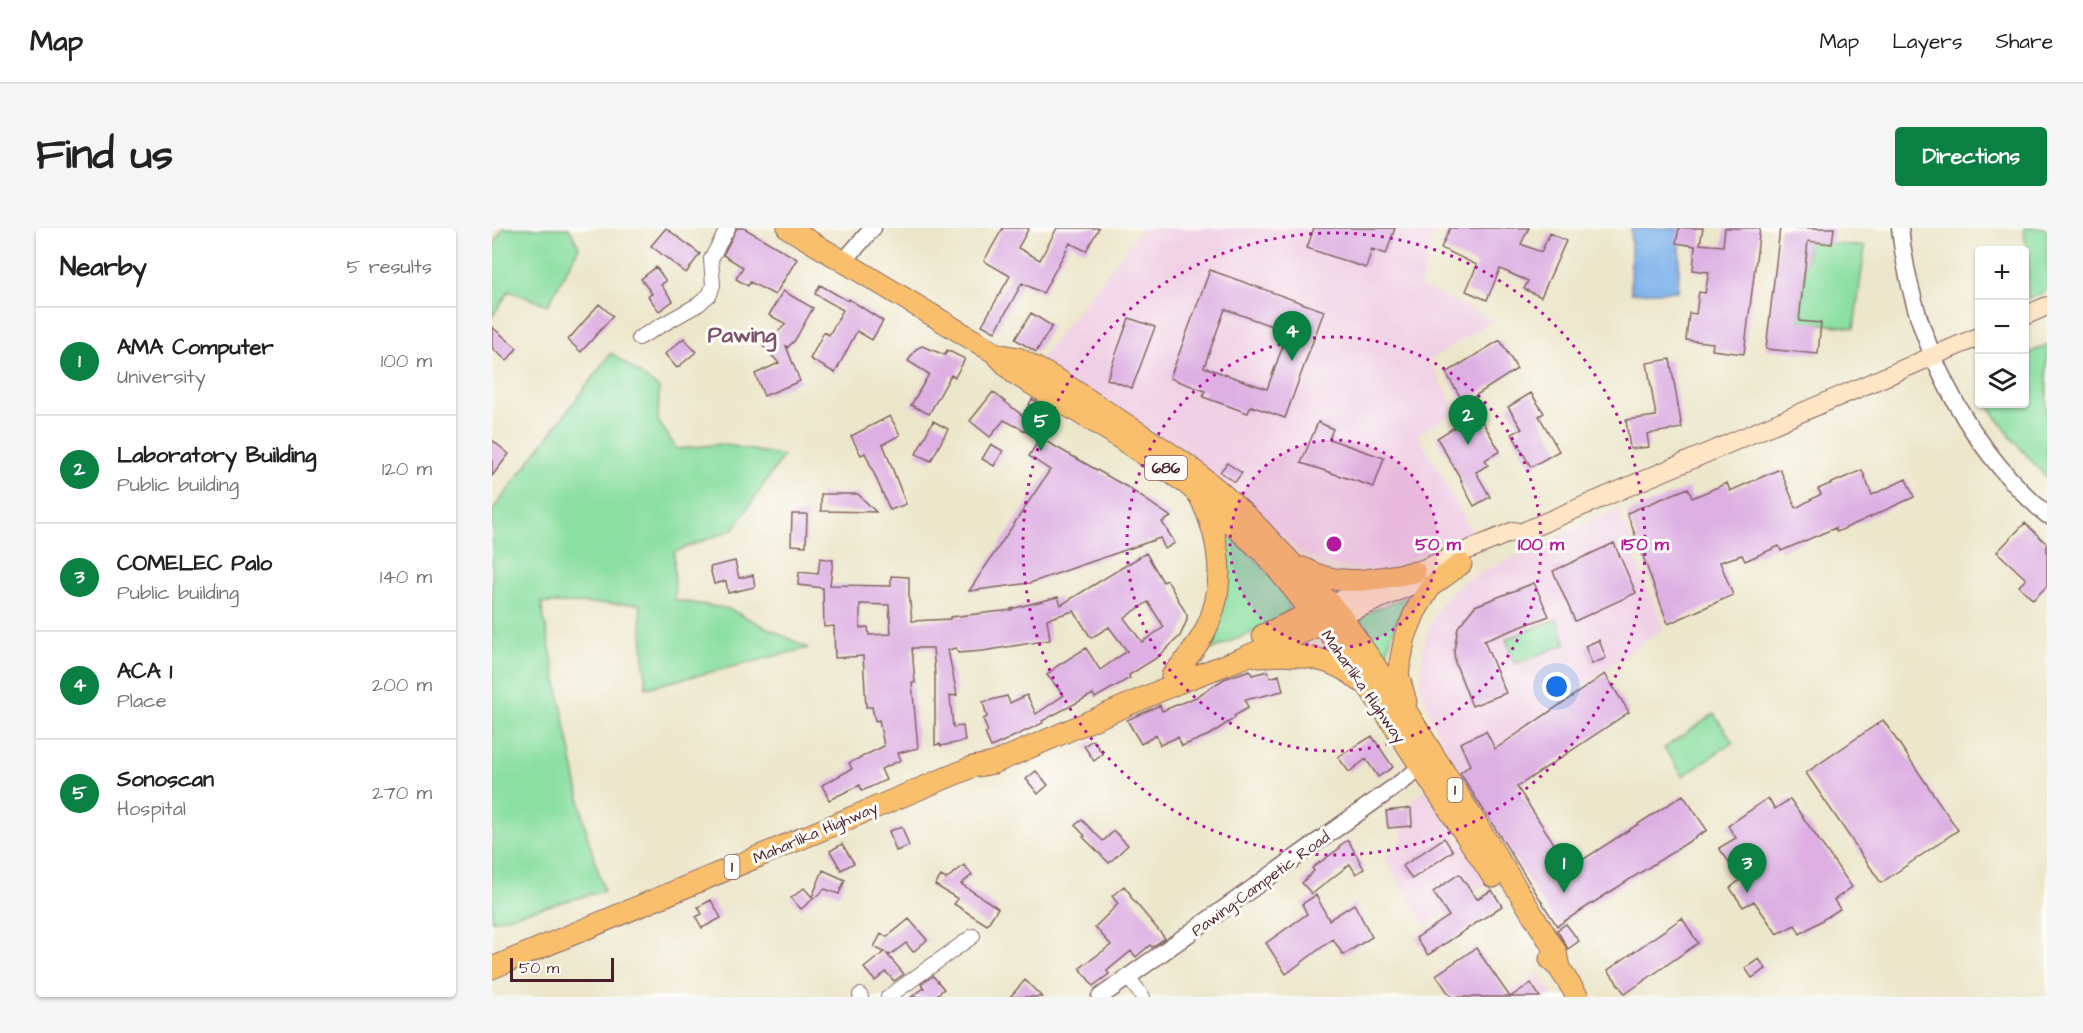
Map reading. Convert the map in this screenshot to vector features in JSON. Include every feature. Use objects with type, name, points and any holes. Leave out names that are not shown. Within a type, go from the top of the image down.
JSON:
[{"type":"main road","name":"686","points":[[788,228],[995,353],[1015,374],[1074,408],[1161,465],[1264,553],[1327,614]]},
{"type":"main road","points":[[2029,314],[2047,306]]},
{"type":"main road","name":"686","points":[[1327,614],[1415,572],[1514,531],[1520,533],[1975,338]]},
{"type":"main road","name":"686","points":[[995,353],[1018,358],[1039,370],[1166,450],[1218,490],[1292,562],[1327,614]]},
{"type":"main road","name":"686","points":[[1172,676],[1206,631],[1220,581],[1219,559],[1213,529],[1200,497]]},
{"type":"main road","name":"686","points":[[1327,614],[1461,564],[1517,540],[1520,533]]},
{"type":"main road","name":"686","points":[[1292,562],[1319,577],[1346,582],[1415,572]]},
{"type":"main road","points":[[1410,717],[1398,674],[1403,642],[1415,612],[1431,586],[1461,564]]},
{"type":"main road","name":"Maharlika Highway","points":[[972,767],[994,764],[1178,683],[1238,660],[1327,614]]},
{"type":"main road","name":"Maharlika Highway","points":[[492,968],[972,767],[990,754],[1172,676],[1327,614]]},
{"type":"main road","name":"Maharlika Highway","points":[[1327,614],[1420,768],[1548,958],[1559,968],[1578,997]]},
{"type":"main road","name":"Maharlika Highway","points":[[1327,614],[1410,717],[1556,952],[1559,968]]},
{"type":"main road","name":"1","points":[[1238,660],[1278,654],[1311,658],[1335,665],[1358,678],[1374,695]]},
{"type":"street","points":[[639,338],[699,304],[710,294],[713,285],[711,260],[728,228]]},
{"type":"street","points":[[844,261],[873,228]]},
{"type":"street","points":[[1900,228],[1909,285],[1919,321],[1949,392],[1991,457],[2047,515]]},
{"type":"street","name":"Pawing-Campetic Road","points":[[1100,997],[1420,768]]},
{"type":"street","points":[[888,997],[973,936]]},
{"type":"street","points":[[1128,977],[1143,997]]},
{"type":"shaded area","points":[[1142,228],[1435,228],[1420,286],[1493,320],[1429,361],[1457,411],[1418,434],[1472,532],[1385,571],[1337,565],[1306,555],[1212,476],[1038,362]]},
{"type":"shaded area","points":[[1618,509],[1636,550],[1635,557],[1664,628],[1458,774],[1434,726],[1420,685],[1423,649],[1435,614],[1451,592],[1467,579]]},
{"type":"shaded area","points":[[1428,789],[1487,883],[1426,925],[1383,856],[1401,845],[1402,829],[1413,827],[1411,800]]},
{"type":"shaded area","points":[[1539,973],[1555,997],[1503,997]]},
{"type":"green space","points":[[503,228],[569,228],[579,247],[548,305],[509,291],[492,317],[492,249]]},
{"type":"green space","points":[[2024,228],[2047,228],[2047,291],[2029,299],[2029,246],[2026,246]]},
{"type":"green space","points":[[1808,241],[1865,247],[1854,328],[1799,321]]},
{"type":"green space","points":[[2047,345],[2047,478],[2013,440],[1990,408],[2029,408],[2029,353]]},
{"type":"green space","points":[[611,353],[659,388],[658,421],[677,449],[721,444],[783,456],[734,529],[674,552],[675,600],[729,609],[808,648],[646,688],[640,604],[541,603],[587,835],[604,891],[492,921],[492,511]]},
{"type":"green space","points":[[1222,530],[1272,576],[1281,587],[1290,608],[1284,619],[1206,652],[1204,651]]},
{"type":"green space","points":[[1412,595],[1401,613],[1390,641],[1387,672],[1359,627],[1361,618],[1366,613]]},
{"type":"green space","points":[[1557,619],[1566,644],[1515,664],[1506,639]]},
{"type":"green space","points":[[1714,714],[1733,742],[1683,776],[1664,748]]},
{"type":"water","points":[[1631,228],[1681,228],[1678,291],[1631,293]]},
{"type":"building","points":[[666,228],[700,254],[686,273],[651,246]]},
{"type":"building","points":[[737,228],[744,228],[797,259],[775,295],[750,282],[748,286],[736,279],[743,267],[723,255]]},
{"type":"building","points":[[1003,228],[1029,228],[1018,248],[1040,260],[1057,228],[1099,228],[1086,251],[1070,243],[1043,293],[1022,283],[995,332],[982,325],[1010,276],[984,261]]},
{"type":"building","points":[[1314,228],[1395,228],[1386,254],[1372,249],[1366,268],[1307,248]]},
{"type":"building","points":[[1450,228],[1529,228],[1521,244],[1541,252],[1550,233],[1566,241],[1541,297],[1524,289],[1528,281],[1500,269],[1487,300],[1466,291],[1477,265],[1441,248]]},
{"type":"building","points":[[1679,228],[1703,228],[1700,244],[1723,246],[1725,228],[1760,228],[1744,354],[1712,350],[1713,343],[1686,340],[1689,313],[1696,314],[1699,292],[1705,293],[1709,272],[1693,270],[1695,246],[1676,243]]},
{"type":"building","points":[[1780,228],[1834,228],[1832,244],[1808,241],[1799,321],[1821,323],[1818,354],[1766,349]]},
{"type":"building","points":[[656,267],[666,281],[661,285],[673,301],[659,311],[648,296],[652,294],[641,279]]},
{"type":"building","points":[[1210,270],[1324,311],[1285,418],[1251,406],[1248,413],[1203,397],[1205,391],[1170,378]],"holes":[[[1225,309],[1288,332],[1267,389],[1204,367]]]},
{"type":"building","points":[[820,285],[848,301],[849,299],[883,321],[872,340],[857,331],[835,373],[810,359],[824,332],[829,335],[843,310],[815,294]]},
{"type":"building","points":[[783,291],[813,308],[795,340],[788,347],[786,346],[800,381],[764,396],[755,374],[779,363],[763,346],[786,324],[769,315]]},
{"type":"building","points":[[599,304],[613,316],[581,352],[568,340]]},
{"type":"building","points":[[1031,313],[1052,326],[1036,352],[1015,339]]},
{"type":"building","points":[[1129,318],[1155,327],[1132,388],[1107,379]]},
{"type":"building","points":[[492,327],[517,348],[507,361],[492,348]]},
{"type":"building","points":[[684,338],[696,352],[677,368],[665,354]]},
{"type":"building","points":[[1500,340],[1517,369],[1464,403],[1446,373]]},
{"type":"building","points":[[922,346],[945,355],[947,350],[965,359],[955,377],[951,375],[929,414],[911,405],[929,374],[908,361],[916,349]]},
{"type":"building","points":[[1670,359],[1682,428],[1647,434],[1649,447],[1630,449],[1626,420],[1656,416],[1647,363]]},
{"type":"building","points":[[993,392],[1023,416],[1032,399],[1045,407],[1031,434],[1004,420],[990,437],[970,421]]},
{"type":"building","points":[[1531,393],[1544,413],[1539,416],[1559,451],[1531,467],[1512,434],[1522,429],[1508,407]]},
{"type":"building","points":[[1477,413],[1500,451],[1485,460],[1488,465],[1476,472],[1490,497],[1474,506],[1437,438]]},
{"type":"building","points":[[890,416],[900,435],[883,444],[906,504],[890,510],[865,453],[861,455],[851,436]]},
{"type":"building","points":[[933,421],[948,429],[931,461],[916,454]]},
{"type":"building","points":[[1318,422],[1333,429],[1329,439],[1384,458],[1374,487],[1301,463]]},
{"type":"building","points":[[1040,438],[1127,487],[1171,517],[1162,522],[1175,543],[1165,549],[1160,538],[1030,583],[969,591],[1050,470],[1029,456]]},
{"type":"building","points":[[492,440],[509,454],[492,476]]},
{"type":"building","points":[[991,444],[1003,451],[994,466],[982,459]]},
{"type":"building","points":[[1227,463],[1242,473],[1235,482],[1220,472]]},
{"type":"building","points":[[1780,469],[1796,508],[1821,494],[1818,489],[1862,470],[1872,495],[1906,479],[1914,497],[1837,532],[1835,528],[1781,551],[1779,546],[1745,561],[1742,555],[1720,562],[1733,595],[1668,624],[1627,513],[1688,488],[1692,498],[1727,483],[1730,491]]},
{"type":"building","points":[[821,494],[858,494],[876,512],[821,511]]},
{"type":"building","points":[[792,514],[807,514],[806,546],[791,545]]},
{"type":"building","points":[[2025,523],[2047,544],[2047,586],[2033,600],[2019,586],[2026,579],[1997,552]]},
{"type":"building","points":[[1614,543],[1636,593],[1575,621],[1553,571]]},
{"type":"building","points":[[1146,553],[1163,582],[1167,580],[1187,615],[1187,620],[1180,636],[1158,657],[1129,675],[1130,678],[1095,698],[1093,694],[1042,721],[1043,723],[991,747],[985,733],[988,732],[983,719],[987,717],[983,702],[1007,696],[1010,703],[1027,695],[1036,714],[1064,695],[1047,675],[1057,666],[1086,648],[1100,670],[1127,651],[1109,627],[1091,638],[1074,611],[1047,619],[1050,640],[983,651],[958,653],[956,648],[948,650],[957,695],[950,696],[953,727],[963,726],[965,741],[941,746],[940,744],[935,745],[933,648],[912,648],[915,683],[912,683],[918,748],[898,753],[901,760],[881,769],[886,780],[862,791],[860,785],[829,800],[822,785],[852,769],[849,763],[884,746],[879,720],[875,721],[872,707],[866,707],[863,656],[835,658],[834,626],[824,627],[823,588],[798,585],[799,572],[818,574],[820,558],[833,560],[830,585],[891,586],[891,576],[909,577],[912,621],[950,619],[950,617],[1012,610],[1058,597],[1061,605]],"holes":[[[1148,602],[1164,627],[1142,642],[1124,618]],[[860,604],[889,605],[891,634],[869,635],[868,627],[860,628]]]},
{"type":"building","points":[[735,561],[739,578],[753,575],[755,587],[728,593],[726,581],[714,584],[710,567]]},
{"type":"building","points":[[1534,583],[1549,616],[1484,641],[1506,693],[1472,706],[1455,662],[1454,651],[1458,627],[1475,606]]},
{"type":"building","points":[[1599,640],[1606,658],[1592,664],[1585,646]]},
{"type":"building","points":[[1250,670],[1252,675],[1268,671],[1270,678],[1279,675],[1283,691],[1245,700],[1248,708],[1234,716],[1235,718],[1209,735],[1182,746],[1178,737],[1160,745],[1156,735],[1141,744],[1127,720],[1160,705],[1162,711],[1196,697],[1224,679]]},
{"type":"building","points":[[1605,674],[1629,712],[1517,787],[1570,868],[1683,795],[1707,830],[1557,926],[1460,773],[1470,765],[1460,743],[1486,731],[1495,749]]},
{"type":"building","points":[[1883,720],[1958,830],[1881,883],[1806,773]]},
{"type":"building","points":[[1372,736],[1393,767],[1378,777],[1366,759],[1349,772],[1338,757]]},
{"type":"building","points":[[1093,740],[1103,754],[1094,761],[1084,746]]},
{"type":"building","points":[[1036,771],[1048,785],[1038,794],[1026,779]]},
{"type":"building","points":[[1768,798],[1775,809],[1790,799],[1852,887],[1834,900],[1840,909],[1800,934],[1795,925],[1777,934],[1754,901],[1743,907],[1730,888],[1741,879],[1719,848],[1736,838],[1728,826]]},
{"type":"building","points":[[1411,808],[1412,826],[1388,828],[1386,811]]},
{"type":"building","points":[[1082,820],[1103,841],[1114,831],[1128,845],[1109,863],[1083,837],[1085,836],[1075,825]]},
{"type":"building","points":[[902,827],[909,846],[896,851],[889,831]]},
{"type":"building","points":[[1444,838],[1453,851],[1412,879],[1403,866]]},
{"type":"building","points":[[1348,840],[1364,869],[1356,874],[1350,864],[1312,894],[1302,883],[1314,871],[1312,868]]},
{"type":"building","points":[[842,844],[854,863],[841,870],[830,851]]},
{"type":"building","points":[[964,865],[972,875],[961,884],[998,908],[987,925],[954,904],[958,899],[935,885],[941,876],[946,879]]},
{"type":"building","points":[[823,870],[845,880],[839,894],[825,889],[801,909],[791,898],[804,888],[812,897]]},
{"type":"building","points":[[1459,874],[1477,899],[1492,890],[1502,906],[1428,955],[1416,938],[1449,916],[1433,892]]},
{"type":"building","points":[[1124,886],[1165,938],[1152,947],[1150,945],[1136,957],[1131,951],[1107,971],[1109,974],[1093,986],[1080,968],[1111,945],[1095,927],[1118,904],[1112,896]]},
{"type":"building","points":[[1316,895],[1329,920],[1354,904],[1372,937],[1343,955],[1333,939],[1286,974],[1266,943],[1307,914],[1302,904]]},
{"type":"building","points":[[711,900],[721,918],[702,928],[696,917],[702,914],[698,907]]},
{"type":"building","points":[[1682,918],[1698,943],[1625,994],[1608,970]]},
{"type":"building","points":[[909,919],[927,940],[913,952],[906,943],[890,955],[887,954],[904,974],[894,981],[886,972],[875,981],[864,968],[884,952],[874,947],[881,934],[887,937]]},
{"type":"building","points":[[1566,924],[1579,941],[1568,949],[1557,930]]},
{"type":"building","points":[[1476,948],[1510,997],[1451,997],[1436,975]]},
{"type":"building","points":[[1759,959],[1766,969],[1752,978],[1745,968]]},
{"type":"building","points":[[933,976],[944,989],[934,997],[911,997],[924,988],[921,984]]},
{"type":"building","points":[[1025,980],[1042,997],[1010,997]]},
{"type":"building","points":[[1531,983],[1540,997],[1510,997]]},
{"type":"place","name":"ACA 1","points":[[1292,361]]},
{"type":"place","name":"Laboratory Building","points":[[1468,445]]},
{"type":"place","name":"Sonoscan","points":[[1041,451]]},
{"type":"place","name":"AMA Computer","points":[[1564,893]]},
{"type":"place","name":"COMELEC Palo","points":[[1747,893]]},
{"type":"district","name":"Pawing","points":[[742,334]]}]
